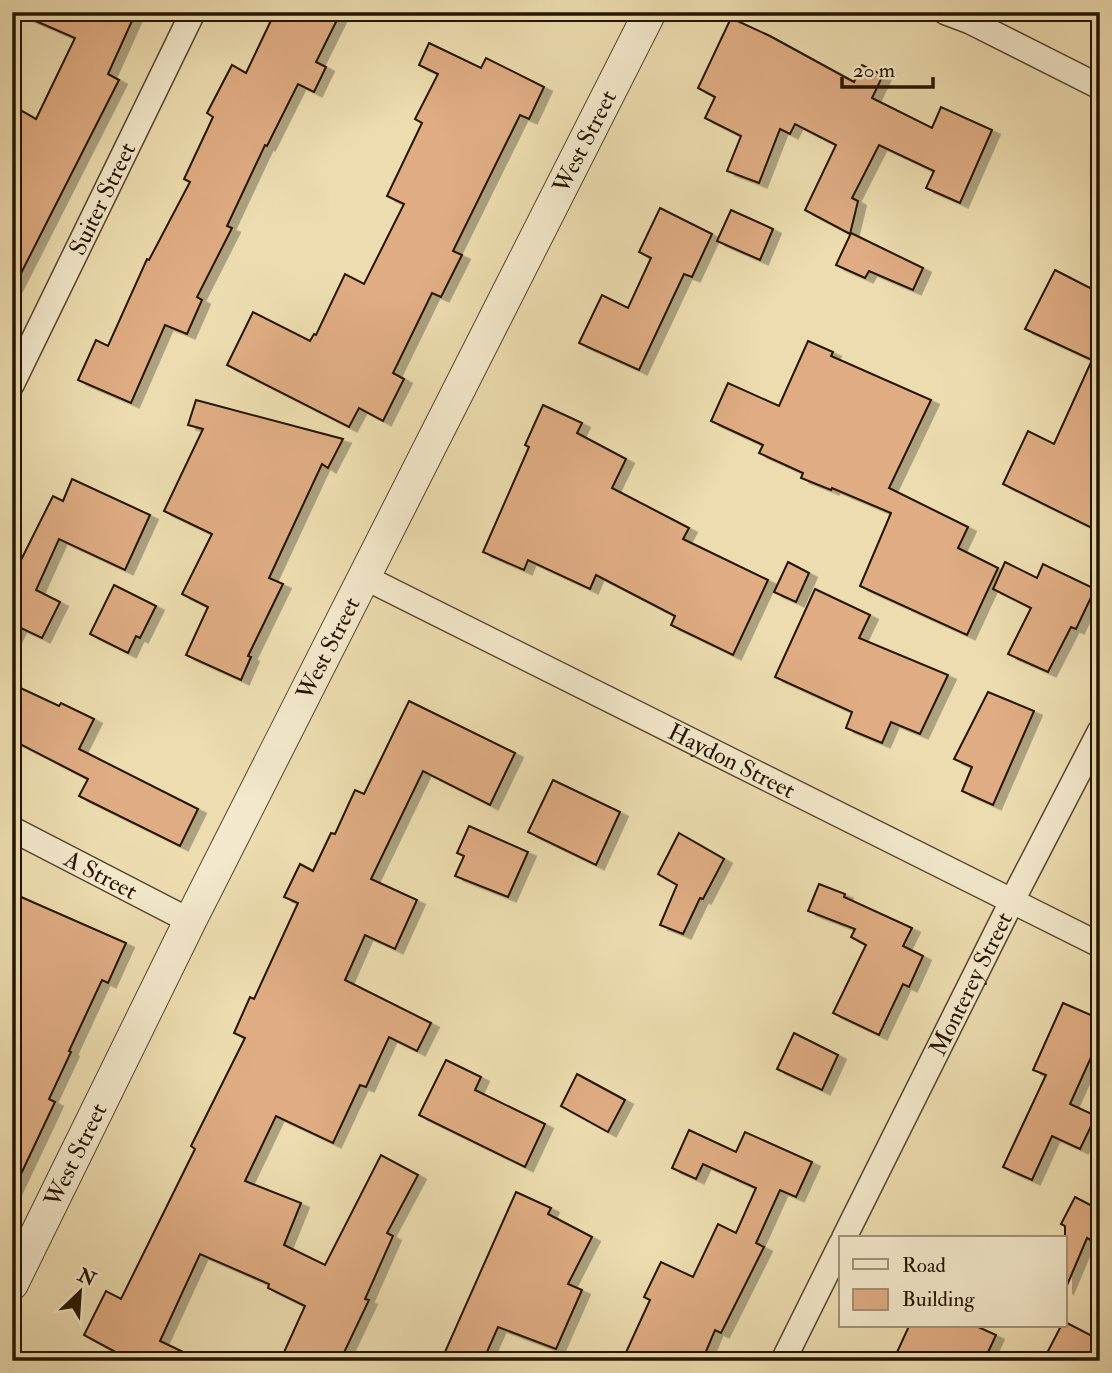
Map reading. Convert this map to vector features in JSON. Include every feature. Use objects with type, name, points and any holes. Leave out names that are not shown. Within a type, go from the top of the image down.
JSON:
[{"type":"street","name":"Suiter Street","points":[[12,384],[193,12]]},
{"type":"street","name":"West Street","points":[[12,1284],[190,921],[650,12]]},
{"type":"street","points":[[945,12],[970,21],[1100,87]]},
{"type":"street","name":"Haydon Street","points":[[363,577],[1100,945]]},
{"type":"street","name":"Monterey Street","points":[[845,1236],[1100,731]]},
{"type":"street","name":"A Street","points":[[12,829],[190,921]]},
{"type":"street","points":[[783,1361],[839,1248]]},
{"type":"building","points":[[15,12],[136,12],[108,74],[119,80],[12,291],[12,130],[22,111],[36,119],[75,38]]},
{"type":"building","points":[[275,12],[341,12],[316,62],[326,67],[314,92],[298,84],[267,146],[265,145],[227,226],[232,228],[197,297],[202,300],[187,334],[165,325],[131,403],[78,380],[96,340],[108,346],[147,259],[149,260],[190,182],[184,179],[213,117],[207,113],[232,65],[246,73]]},
{"type":"building","points":[[731,18],[854,82],[862,65],[883,75],[872,98],[932,128],[941,107],[992,130],[960,203],[926,188],[934,171],[879,145],[852,198],[858,201],[850,234],[805,210],[836,145],[795,124],[790,134],[780,129],[759,183],[727,171],[741,136],[705,118],[715,97],[698,88]]},
{"type":"building","points":[[429,43],[481,68],[486,58],[544,87],[529,119],[520,115],[453,251],[462,255],[441,297],[432,293],[393,373],[404,379],[383,421],[359,408],[349,427],[227,365],[253,312],[310,341],[314,334],[316,335],[345,274],[364,284],[404,204],[387,196],[422,123],[415,119],[438,74],[419,65]]},
{"type":"building","points":[[660,208],[712,234],[692,277],[684,274],[639,370],[579,343],[602,295],[628,308],[651,258],[639,252]]},
{"type":"building","points":[[731,210],[773,229],[760,260],[717,241]]},
{"type":"building","points":[[851,233],[923,268],[913,290],[869,271],[865,278],[836,265]]},
{"type":"building","points":[[1055,270],[1100,293],[1100,532],[1003,484],[1028,431],[1054,444],[1092,360],[1025,329]]},
{"type":"building","points":[[808,341],[833,352],[831,356],[931,400],[889,488],[968,527],[958,548],[998,568],[967,635],[860,586],[891,513],[801,478],[803,473],[759,453],[763,445],[711,421],[728,383],[779,406]]},
{"type":"building","points":[[196,400],[343,439],[328,468],[322,464],[269,578],[283,584],[248,656],[251,657],[241,680],[186,655],[208,607],[182,594],[212,534],[164,511],[203,429],[188,425]]},
{"type":"building","points":[[543,405],[582,423],[577,433],[626,459],[612,488],[689,528],[683,539],[768,580],[733,655],[671,625],[675,616],[596,575],[590,589],[528,560],[524,570],[483,552],[529,447],[525,445]]},
{"type":"building","points":[[72,479],[150,515],[125,570],[59,539],[36,590],[60,602],[42,638],[19,627],[12,640],[12,578],[53,496],[63,501]]},
{"type":"building","points":[[788,562],[809,573],[796,602],[774,592]]},
{"type":"building","points":[[1005,562],[1037,578],[1043,564],[1095,589],[1076,629],[1071,627],[1048,672],[1008,654],[1031,608],[993,589]]},
{"type":"building","points":[[114,585],[156,606],[140,638],[136,636],[128,653],[90,634]]},
{"type":"building","points":[[815,589],[870,615],[859,638],[948,675],[920,734],[891,722],[882,743],[846,728],[852,712],[775,677]]},
{"type":"building","points":[[12,684],[94,719],[79,749],[198,809],[180,846],[79,796],[88,779],[12,740]]},
{"type":"building","points":[[988,692],[1034,711],[993,805],[962,791],[972,767],[954,759]]},
{"type":"building","points":[[409,701],[515,753],[490,805],[423,771],[371,879],[417,900],[395,949],[365,935],[345,980],[431,1023],[417,1051],[389,1037],[366,1087],[360,1085],[333,1143],[276,1116],[245,1181],[301,1203],[284,1245],[325,1265],[381,1155],[418,1175],[387,1233],[393,1236],[365,1299],[369,1300],[340,1361],[280,1361],[305,1306],[268,1288],[269,1284],[200,1254],[160,1341],[202,1361],[132,1361],[84,1335],[106,1291],[121,1299],[195,1149],[191,1146],[245,1038],[234,1033],[250,997],[254,999],[298,903],[284,897],[300,864],[313,871],[331,833],[335,834],[355,790],[364,794]]},
{"type":"building","points":[[553,780],[620,812],[596,865],[528,832]]},
{"type":"building","points":[[469,826],[528,852],[508,897],[455,876],[464,856],[457,853]]},
{"type":"building","points":[[679,833],[724,859],[703,899],[700,898],[683,934],[660,925],[677,885],[658,874]]},
{"type":"building","points":[[819,884],[912,928],[903,946],[923,956],[909,987],[903,984],[879,1035],[833,1013],[866,945],[851,937],[855,929],[808,911]]},
{"type":"building","points":[[12,893],[126,943],[108,983],[102,980],[69,1051],[71,1052],[49,1099],[55,1102],[12,1193],[12,1088],[21,1068],[12,1064]]},
{"type":"building","points":[[1063,1003],[1100,1019],[1100,1059],[1092,1055],[1070,1104],[1096,1116],[1080,1149],[1052,1136],[1032,1180],[1003,1167],[1046,1075],[1033,1070]]},
{"type":"building","points":[[794,1033],[838,1055],[822,1090],[777,1069]]},
{"type":"building","points":[[446,1060],[481,1077],[475,1090],[545,1124],[525,1167],[419,1115]]},
{"type":"building","points":[[577,1074],[625,1100],[608,1132],[561,1106]]},
{"type":"building","points":[[689,1130],[736,1152],[745,1132],[812,1162],[796,1197],[780,1190],[756,1243],[764,1247],[721,1333],[715,1330],[702,1361],[622,1361],[650,1300],[644,1297],[661,1262],[693,1277],[718,1224],[736,1233],[756,1188],[703,1164],[696,1179],[672,1168]]},
{"type":"building","points":[[516,1192],[551,1208],[548,1214],[592,1237],[568,1284],[582,1290],[556,1349],[498,1327],[483,1361],[441,1361]]},
{"type":"building","points":[[1075,1197],[1100,1210],[1100,1245],[1087,1238],[1066,1288],[1066,1236],[1065,1226],[1061,1224]]},
{"type":"building","points":[[1066,1323],[1100,1340],[1100,1361],[1062,1361],[1047,1353],[1060,1328],[1066,1328]]},
{"type":"building","points":[[908,1328],[980,1328],[996,1335],[984,1361],[893,1361]]}]
